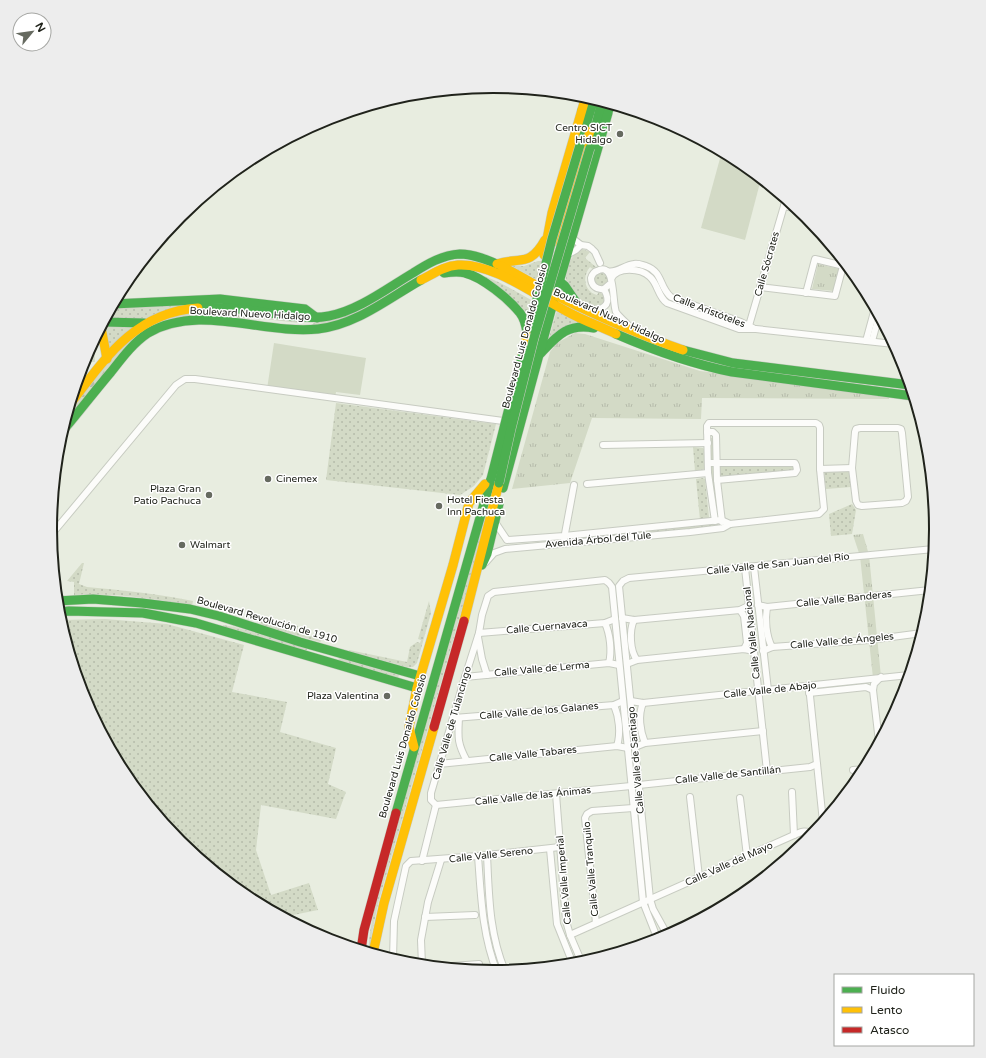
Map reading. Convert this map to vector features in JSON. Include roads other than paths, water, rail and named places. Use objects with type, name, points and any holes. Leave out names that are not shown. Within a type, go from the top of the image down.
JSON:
[{"type":"main road","name":"Boulevard Luis Donaldo Colosio","points":[[476,579],[503,421],[539,292],[546,237],[552,213],[584,103]]},
{"type":"main road","name":"Boulevard Luis Donaldo Colosio","points":[[492,482],[552,238],[592,105]]},
{"type":"main road","points":[[540,352],[541,339],[539,336],[539,330],[551,298],[560,231],[588,138],[600,107]]},
{"type":"main road","name":"Boulevard Luis Donaldo Colosio","points":[[362,945],[364,930],[453,611],[492,482],[511,429],[534,338],[590,148],[601,107]]},
{"type":"main road","points":[[594,131],[608,109]]},
{"type":"main road","name":"Boulevard Luis Donaldo Colosio","points":[[374,948],[384,903],[476,579],[487,554],[504,483],[540,352],[551,298],[560,281],[609,109]]},
{"type":"main road","points":[[580,145],[582,110]]},
{"type":"main road","points":[[497,264],[505,261],[518,261],[530,256],[537,252],[543,245],[546,237]]},
{"type":"main road","name":"Boulevard Nuevo Hidalgo","points":[[79,392],[133,331],[145,323],[172,311],[194,304],[210,308],[310,312],[317,318],[340,313],[353,307],[439,258],[449,255],[469,254],[497,264],[539,292]]},
{"type":"main road","points":[[433,274],[449,255]]},
{"type":"main road","name":"Boulevard Nuevo Hidalgo","points":[[71,421],[129,350],[144,336],[170,324],[189,320],[301,329],[323,328],[349,320],[433,274],[455,265],[470,265],[493,272],[551,298],[578,306],[660,342],[711,359],[904,383]]},
{"type":"main road","points":[[433,274],[453,271],[467,273],[476,277],[505,299],[520,313],[524,322],[527,339],[532,335],[539,336]]},
{"type":"main road","points":[[560,281],[578,306]]},
{"type":"main road","name":"Boulevard Nuevo Hidalgo","points":[[551,298],[560,308],[605,329],[657,351],[708,368],[908,395]]},
{"type":"main road","points":[[210,308],[228,300]]},
{"type":"main road","name":"Boulevard Nuevo Hidalgo","points":[[119,304],[194,304],[228,300],[304,312]]},
{"type":"main road","points":[[301,329],[304,326],[304,312]]},
{"type":"main road","name":"Boulevard Nuevo Hidalgo","points":[[108,325],[145,323],[170,324]]},
{"type":"main road","points":[[540,352],[561,333],[571,327],[582,326],[605,329]]},
{"type":"main road","points":[[104,332],[107,359]]},
{"type":"main road","points":[[414,749],[409,727],[417,688],[453,565],[469,503],[492,482]]},
{"type":"main road","name":"Boulevard Revolución de 1910","points":[[63,600],[92,599],[190,609],[219,616],[300,642],[420,676]]},
{"type":"main road","points":[[128,613],[129,602]]},
{"type":"main road","points":[[65,611],[143,613],[196,623],[417,688]]},
{"type":"main road","points":[[420,676],[426,672],[441,621],[453,611]]},
{"type":"main road","name":"Boulevard Luis Donaldo Colosio","points":[[379,928],[380,950]]},
{"type":"street","name":"Calle Sócrates","points":[[748,328],[784,205]]},
{"type":"street","points":[[572,238],[581,245],[588,246],[595,252],[600,263],[609,273],[613,287],[616,312],[634,331]]},
{"type":"street","points":[[567,255],[581,245]]},
{"type":"street","points":[[806,293],[815,259],[839,265]]},
{"type":"street","points":[[600,263],[599,267],[591,278],[593,285],[598,289],[604,289],[611,281]]},
{"type":"street","name":"Calle Aristóteles","points":[[606,271],[612,272],[635,264],[650,268],[658,274],[667,293],[671,297],[748,328]]},
{"type":"street","name":"Calle Aristóteles","points":[[611,281],[614,275],[625,269],[634,270],[648,275],[653,280],[661,298],[667,303],[739,329],[748,328],[887,343]]},
{"type":"street","points":[[594,272],[597,270],[606,271]]},
{"type":"street","points":[[760,288],[836,296],[844,271]]},
{"type":"street","points":[[592,312],[601,309],[607,304],[608,298],[604,289]]},
{"type":"street","points":[[869,341],[874,316]]},
{"type":"street","points":[[869,341],[877,322]]},
{"type":"street","points":[[57,528],[176,385],[185,379],[196,378],[503,421]]},
{"type":"street","points":[[713,422],[816,423],[820,428],[820,469],[824,509],[819,514],[730,524],[723,528],[718,520],[711,496],[708,473],[707,432],[707,426],[709,423],[713,422]]},
{"type":"street","points":[[856,429],[901,429],[908,497],[906,501],[902,504],[858,505],[856,501],[852,468],[856,429]]},
{"type":"street","points":[[707,432],[714,432],[716,435],[718,520]]},
{"type":"street","points":[[603,445],[708,443]]},
{"type":"street","points":[[708,463],[795,462],[797,470],[795,473],[717,480]]},
{"type":"street","points":[[820,469],[852,468]]},
{"type":"street","points":[[587,484],[708,473]]},
{"type":"street","points":[[563,544],[574,486]]},
{"type":"street","points":[[711,496],[718,495]]},
{"type":"street","points":[[718,520],[730,524]]},
{"type":"street","name":"Avenida Árbol del Tule","points":[[506,540],[554,537],[718,520]]},
{"type":"street","points":[[495,522],[506,540],[505,549]]},
{"type":"street","name":"Avenida Árbol del Tule","points":[[480,567],[494,553],[505,549],[723,528]]},
{"type":"street","points":[[554,537],[554,545]]},
{"type":"street","name":"Calle Valle de San Juan del Río","points":[[623,581],[629,578],[928,550]]},
{"type":"street","name":"Calle Valle Nacional","points":[[754,567],[768,690]]},
{"type":"street","name":"Calle Valle Nacional","points":[[745,568],[767,771]]},
{"type":"street","name":"Calle Valle de Tulancingo","points":[[422,860],[436,805],[431,800],[431,793],[439,764],[457,718],[465,677],[479,635],[482,615],[488,596],[494,592],[605,580],[610,583]]},
{"type":"street","name":"Calle Valle de Santiago","points":[[623,581],[619,586],[631,701],[628,748],[633,808],[643,902],[656,934]]},
{"type":"street","name":"Calle Valle de Santiago","points":[[610,583],[612,588],[623,702],[635,747],[650,899],[653,909],[665,930]]},
{"type":"street","name":"Calle Valle Banderas","points":[[758,605],[767,607],[924,591]]},
{"type":"street","points":[[622,618],[634,620],[740,610],[750,605]]},
{"type":"street","points":[[767,607],[766,613],[769,640],[772,647]]},
{"type":"street","points":[[740,610],[744,616],[747,643],[744,649]]},
{"type":"street","name":"Calle Cuernavaca","points":[[479,635],[615,620]]},
{"type":"street","points":[[634,620],[631,627],[633,655],[637,660]]},
{"type":"street","points":[[605,622],[608,629],[611,657],[609,663]]},
{"type":"street","points":[[752,628],[760,627]]},
{"type":"street","name":"Calle Valle de Ángeles","points":[[763,651],[772,647],[869,640],[916,634]]},
{"type":"street","points":[[479,635],[482,659],[488,675]]},
{"type":"street","points":[[617,642],[624,641]]},
{"type":"street","points":[[627,664],[637,660],[744,649],[754,651]]},
{"type":"street","name":"Calle Valle de Lerma","points":[[465,677],[609,663],[619,665]]},
{"type":"street","name":"Calle Valle de Abajo","points":[[631,701],[642,703],[904,675]]},
{"type":"street","points":[[878,734],[873,690],[874,684],[881,677]]},
{"type":"street","points":[[808,686],[822,815]]},
{"type":"street","name":"Calle Valle de Abajo","points":[[809,693],[866,687],[873,690]]},
{"type":"street","name":"Calle Valle de los Galanes","points":[[457,718],[614,705],[623,702]]},
{"type":"street","points":[[642,703],[639,711],[642,735],[645,742]]},
{"type":"street","points":[[614,705],[618,712],[619,739],[617,746]]},
{"type":"street","points":[[457,718],[460,748],[467,760]]},
{"type":"street","points":[[635,747],[645,742],[763,731]]},
{"type":"street","name":"Calle Valle Tabares","points":[[439,764],[617,746],[628,748]]},
{"type":"street","name":"Calle Valle de Santillán","points":[[639,785],[810,767],[817,764]]},
{"type":"street","name":"Calle Valle de las Ánimas","points":[[436,805],[631,786]]},
{"type":"street","points":[[792,792],[794,835]]},
{"type":"street","name":"Calle Valle Imperial","points":[[556,794],[566,921],[579,957]]},
{"type":"street","points":[[690,797],[698,877]]},
{"type":"street","points":[[740,798],[747,856]]},
{"type":"street","name":"Calle Valle Tranquilo","points":[[596,923],[586,818],[587,814],[592,811],[633,808]]},
{"type":"street","name":"Calle Valle del Mayo","points":[[570,935],[804,830],[807,831]]},
{"type":"street","name":"Calle Valle Sereno","points":[[422,860],[441,860],[560,847]]},
{"type":"street","name":"Calle Valle Imperial","points":[[550,849],[557,924],[571,958]]},
{"type":"street","points":[[487,855],[488,889],[493,934],[503,965]]},
{"type":"street","points":[[478,856],[486,937],[494,965]]},
{"type":"street","points":[[393,953],[394,921],[406,866],[411,861],[422,860]]},
{"type":"street","points":[[422,959],[421,940],[425,917],[441,860]]},
{"type":"street","points":[[425,917],[475,915]]},
{"type":"street","points":[[474,964],[479,964]]},
{"type":"place","name":"Centro SICT Hidalgo","points":[[620,134]]},
{"type":"place","name":"Cinemex","points":[[268,479]]},
{"type":"place","name":"Plaza Gran Patio Pachuca","points":[[209,495]]},
{"type":"place","name":"Hotel Fiesta Inn Pachuca","points":[[439,506]]},
{"type":"place","name":"Walmart","points":[[182,545]]},
{"type":"place","name":"Plaza Valentina","points":[[387,696]]}]
